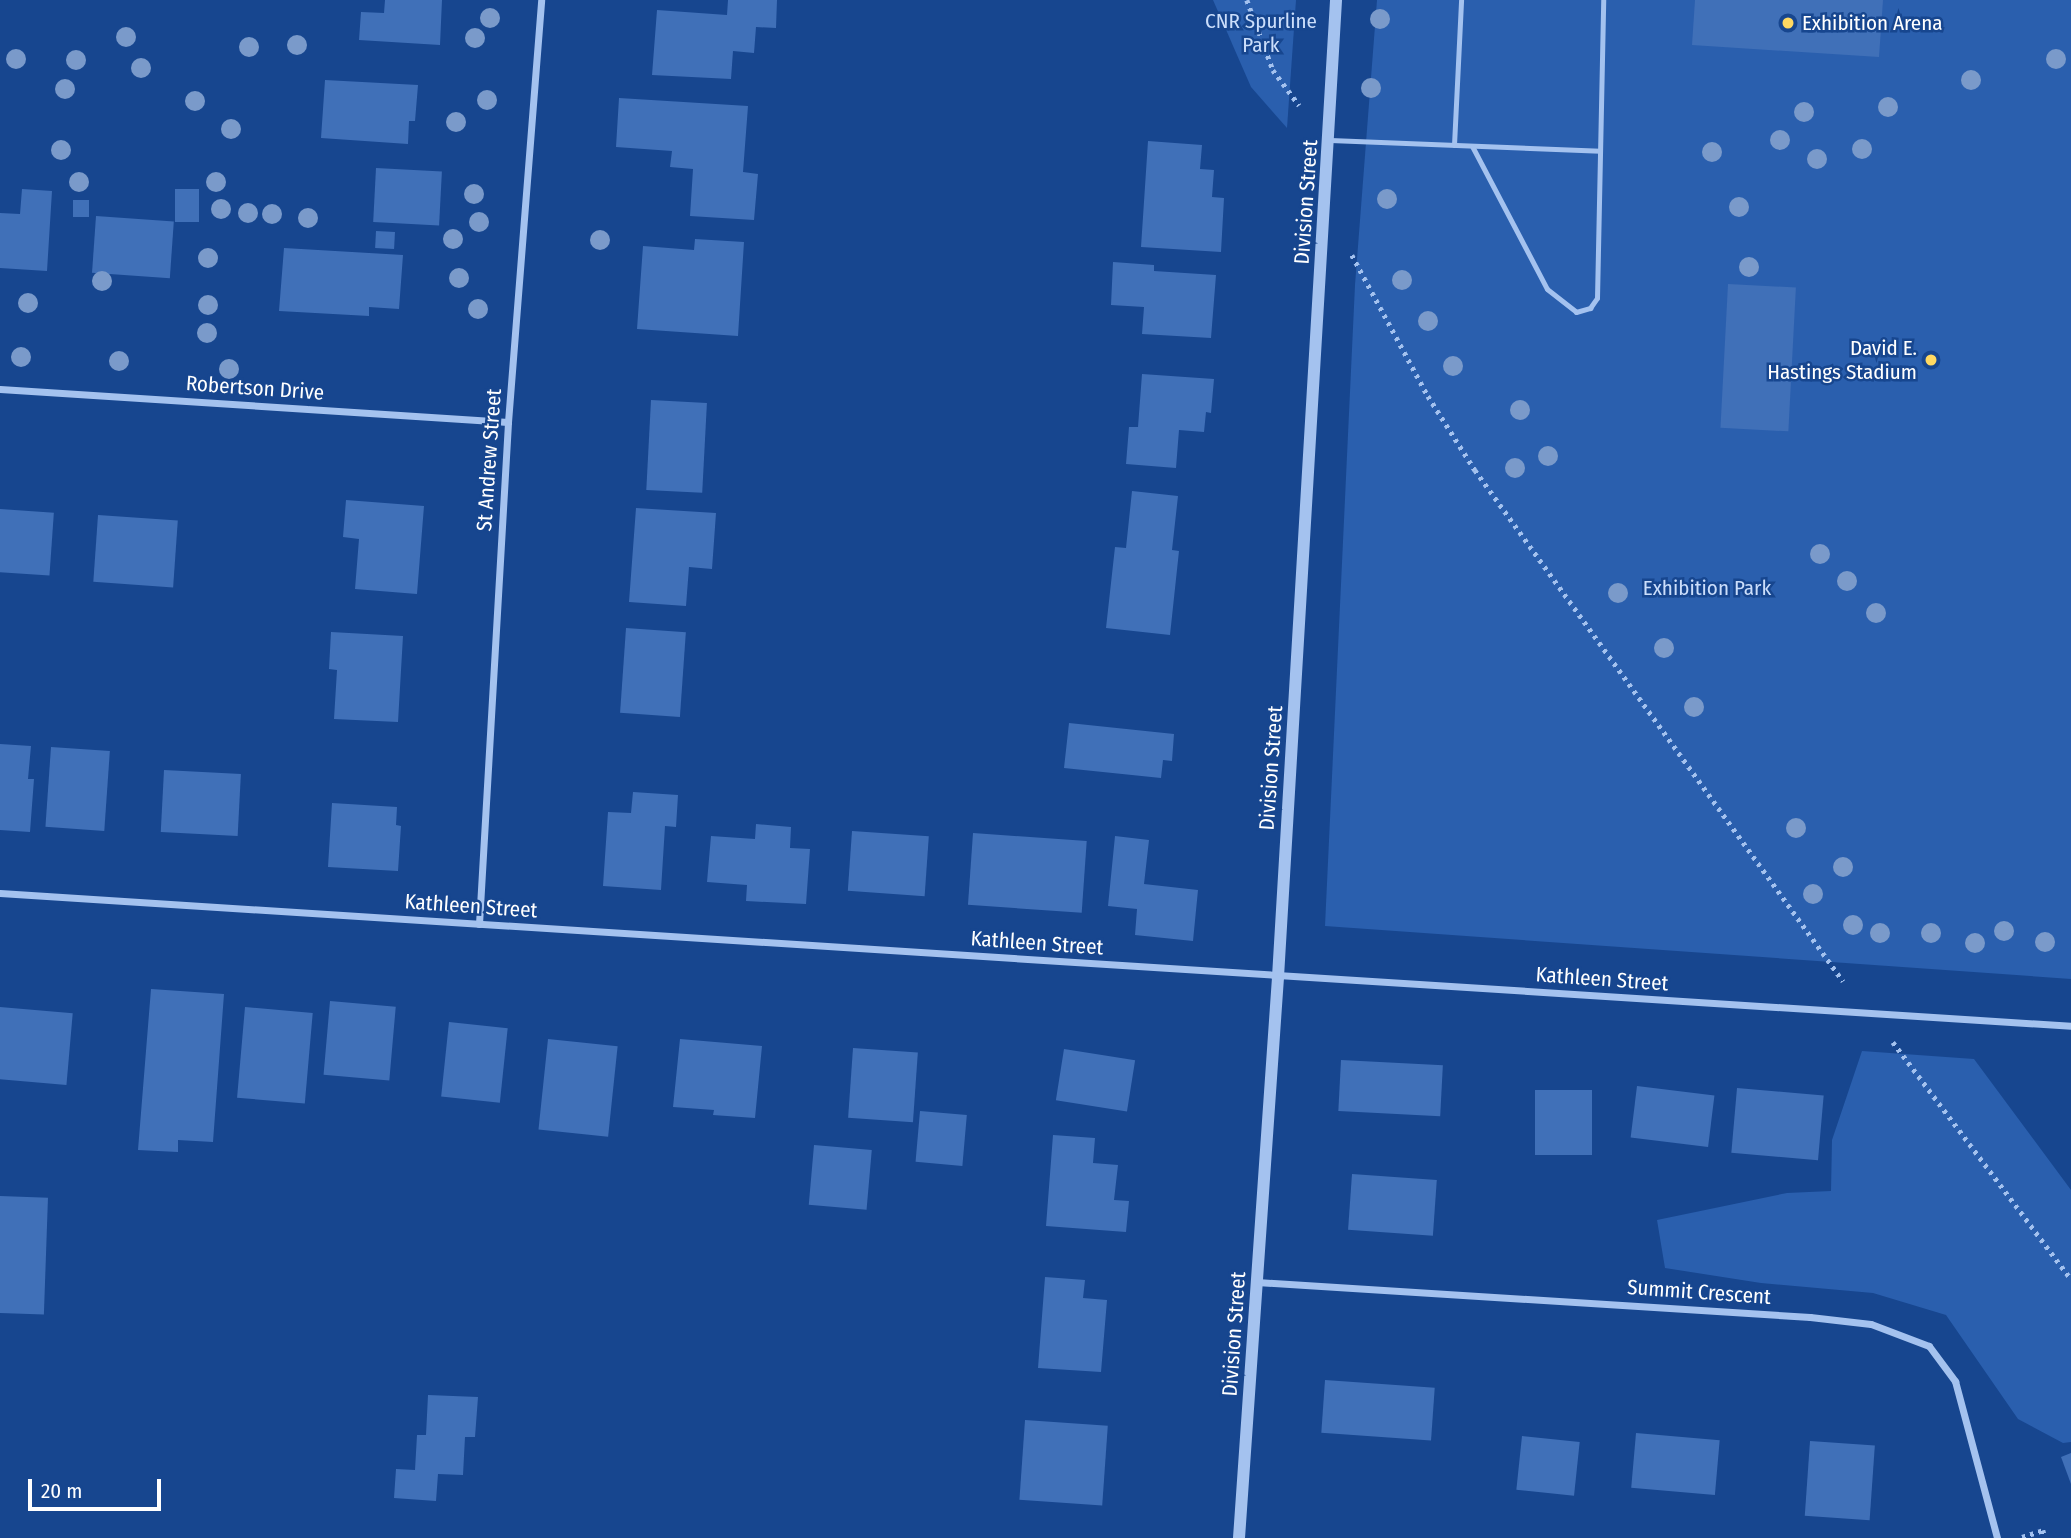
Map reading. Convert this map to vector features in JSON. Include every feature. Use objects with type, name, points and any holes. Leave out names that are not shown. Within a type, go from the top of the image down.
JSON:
[{"type":"street","name":"St Andrew Street","points":[[479,924],[508,422],[541,0]]},
{"type":"street","name":"Division Street","points":[[1239,1538],[1278,977],[1330,139],[1336,0]]},
{"type":"street","name":"Robertson Drive","points":[[0,389],[508,422]]},
{"type":"street","name":"Kathleen Street","points":[[0,893],[2071,1026]]},
{"type":"street","name":"Summit Crescent","points":[[1257,1282],[1810,1317],[1871,1324],[1929,1346],[1955,1381],[1997,1538]]},
{"type":"lane","points":[[1454,145],[1461,0]]},
{"type":"lane","points":[[1472,146],[1547,289],[1576,312],[1590,308],[1597,298],[1602,0]]},
{"type":"lane","points":[[1330,139],[1600,151]]},
{"type":"path","points":[[1247,0],[1273,70]]},
{"type":"path","points":[[1350,252],[1428,396],[1475,470],[1843,981]]},
{"type":"path","points":[[1892,1042],[2071,1279]]},
{"type":"path","points":[[2017,1538],[2043,1530],[2045,1538]]},
{"type":"green space","name":"CNR Spurline Park","points":[[1213,0],[1296,0],[1287,128],[1251,87]]},
{"type":"green space","name":"Exhibition Park","points":[[1377,0],[2071,0],[2071,979],[1325,926],[1355,285]]},
{"type":"green space","points":[[1862,1051],[1974,1059],[2071,1190],[2071,1442],[2063,1443],[2018,1419],[1946,1315],[1873,1293],[1761,1283],[1665,1268],[1657,1220],[1787,1193],[1831,1191],[1832,1140]]},
{"type":"building","points":[[385,0],[442,0],[440,45],[359,40],[361,12],[384,13]]},
{"type":"building","points":[[728,0],[777,0],[776,28],[756,27],[754,53],[733,51],[731,79],[652,75],[657,10],[727,15]]},
{"type":"building","name":"Exhibition Arena","points":[[1695,0],[1883,0],[1879,57],[1692,45]]},
{"type":"building","points":[[325,80],[418,85],[415,121],[409,121],[408,144],[321,138]]},
{"type":"building","points":[[619,98],[748,106],[743,172],[758,174],[754,220],[690,216],[693,169],[670,167],[672,151],[616,147]]},
{"type":"building","points":[[1148,141],[1202,145],[1200,169],[1214,170],[1212,197],[1224,198],[1221,252],[1141,247]]},
{"type":"building","points":[[376,168],[442,171],[439,225],[373,222]]},
{"type":"building","points":[[22,189],[52,191],[47,271],[0,268],[0,213],[20,214]]},
{"type":"building","points":[[175,189],[199,189],[199,222],[175,222]]},
{"type":"building","points":[[73,200],[89,200],[89,217],[73,217]]},
{"type":"building","points":[[96,216],[174,221],[170,278],[92,273]]},
{"type":"building","points":[[376,231],[395,232],[394,249],[375,248]]},
{"type":"building","points":[[695,239],[744,242],[738,336],[637,329],[643,246],[694,250]]},
{"type":"building","points":[[284,248],[403,255],[399,309],[369,307],[369,316],[279,311]]},
{"type":"building","points":[[1113,262],[1154,265],[1154,271],[1216,275],[1211,338],[1142,334],[1144,307],[1111,305]]},
{"type":"building","points":[[1728,284],[1796,288],[1788,431],[1720,428]]},
{"type":"building","points":[[1142,374],[1214,379],[1211,413],[1206,412],[1204,432],[1179,430],[1176,468],[1126,464],[1129,427],[1138,427]]},
{"type":"building","points":[[651,400],[707,403],[702,493],[646,490]]},
{"type":"building","points":[[1132,491],[1178,496],[1172,550],[1179,551],[1170,635],[1106,628],[1115,547],[1126,548]]},
{"type":"building","points":[[346,500],[424,506],[417,594],[355,589],[359,539],[343,537]]},
{"type":"building","points":[[636,508],[716,513],[712,569],[689,567],[686,606],[629,602]]},
{"type":"building","points":[[0,509],[54,513],[49,576],[0,572]]},
{"type":"building","points":[[98,515],[178,521],[173,587],[93,582]]},
{"type":"building","points":[[626,628],[686,632],[680,717],[620,713]]},
{"type":"building","points":[[331,632],[403,636],[398,722],[334,719],[337,670],[329,669]]},
{"type":"building","points":[[1069,723],[1174,734],[1172,761],[1163,760],[1161,778],[1064,768]]},
{"type":"building","points":[[0,744],[31,746],[28,779],[34,779],[30,832],[0,830]]},
{"type":"building","points":[[51,747],[110,751],[104,831],[45,827]]},
{"type":"building","points":[[164,770],[241,774],[238,836],[161,832]]},
{"type":"building","points":[[633,792],[678,795],[676,827],[665,826],[661,890],[603,886],[608,812],[631,813]]},
{"type":"building","points":[[332,803],[397,807],[396,825],[401,826],[398,871],[328,867]]},
{"type":"building","points":[[756,824],[791,827],[790,848],[810,849],[806,904],[746,901],[747,885],[707,882],[711,836],[755,839]]},
{"type":"building","points":[[852,831],[929,836],[925,896],[848,891]]},
{"type":"building","points":[[973,833],[1087,841],[1082,913],[968,905]]},
{"type":"building","points":[[1115,836],[1149,840],[1144,884],[1198,890],[1193,941],[1135,935],[1137,909],[1108,906]]},
{"type":"building","points":[[151,989],[224,994],[213,1142],[178,1140],[178,1152],[138,1150]]},
{"type":"building","points":[[330,1001],[396,1007],[389,1080],[324,1075]]},
{"type":"building","points":[[0,1007],[73,1013],[66,1085],[0,1079]]},
{"type":"building","points":[[245,1007],[313,1013],[305,1104],[237,1098]]},
{"type":"building","points":[[449,1022],[508,1028],[500,1103],[441,1097]]},
{"type":"building","points":[[548,1039],[618,1046],[608,1137],[538,1130]]},
{"type":"building","points":[[680,1039],[762,1046],[755,1118],[713,1115],[714,1110],[673,1107]]},
{"type":"building","points":[[853,1048],[918,1053],[913,1122],[848,1118]]},
{"type":"building","points":[[1064,1049],[1135,1060],[1127,1112],[1056,1100]]},
{"type":"building","points":[[1341,1060],[1443,1065],[1440,1116],[1338,1111]]},
{"type":"building","points":[[1637,1086],[1714,1096],[1708,1147],[1631,1138]]},
{"type":"building","points":[[1737,1088],[1824,1096],[1818,1160],[1731,1153]]},
{"type":"building","points":[[1535,1090],[1592,1090],[1592,1155],[1535,1155]]},
{"type":"building","points":[[920,1111],[967,1115],[962,1166],[916,1162]]},
{"type":"building","points":[[1053,1135],[1095,1138],[1093,1163],[1118,1165],[1114,1200],[1129,1201],[1126,1232],[1046,1226]]},
{"type":"building","points":[[814,1145],[872,1150],[867,1210],[809,1205]]},
{"type":"building","points":[[1352,1174],[1437,1180],[1433,1236],[1348,1230]]},
{"type":"building","points":[[0,1196],[48,1198],[44,1315],[0,1313]]},
{"type":"building","points":[[1045,1277],[1085,1280],[1083,1298],[1107,1300],[1101,1372],[1038,1368]]},
{"type":"building","points":[[1325,1380],[1435,1388],[1431,1441],[1321,1433]]},
{"type":"building","points":[[428,1395],[478,1397],[475,1437],[465,1437],[463,1475],[438,1474],[436,1501],[394,1498],[396,1469],[415,1470],[417,1435],[426,1435]]},
{"type":"building","points":[[1025,1420],[1108,1426],[1102,1506],[1019,1500]]},
{"type":"building","points":[[1636,1433],[1720,1440],[1715,1495],[1631,1488]]},
{"type":"building","points":[[1522,1436],[1580,1442],[1574,1496],[1516,1490]]},
{"type":"building","points":[[1810,1441],[1875,1446],[1870,1520],[1805,1516]]},
{"type":"building","points":[[2071,1453],[2071,1484],[2061,1457]]},
{"type":"place","name":"Exhibition Arena","points":[[1788,23]]},
{"type":"place","name":"David E. Hastings Stadium","points":[[1931,360]]}]
